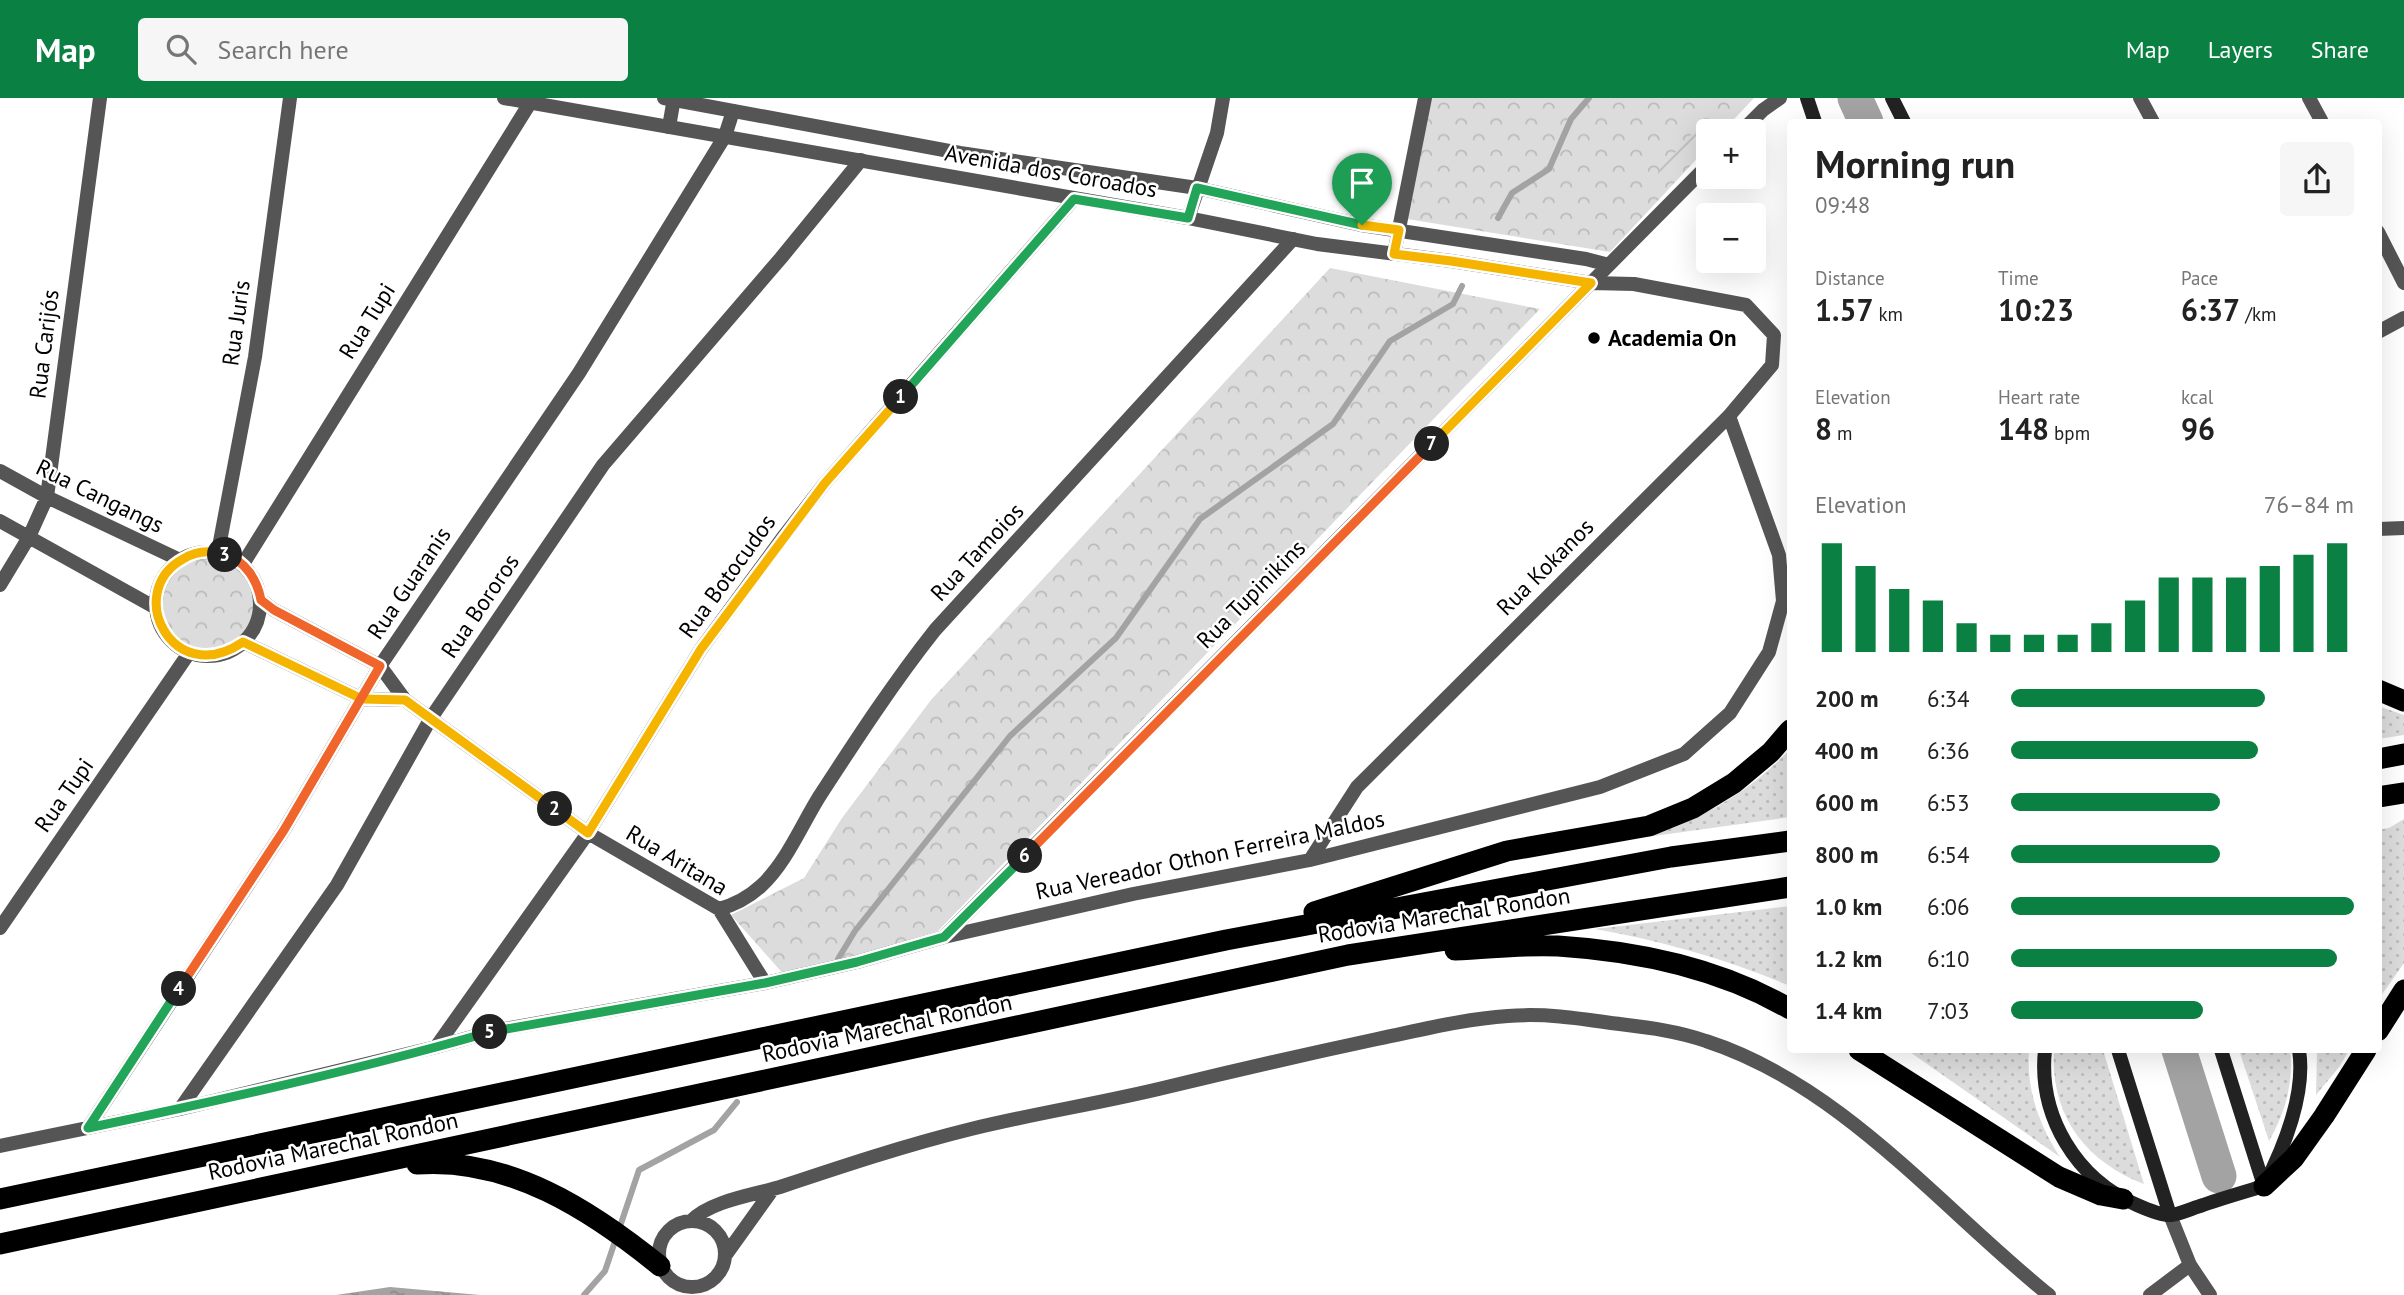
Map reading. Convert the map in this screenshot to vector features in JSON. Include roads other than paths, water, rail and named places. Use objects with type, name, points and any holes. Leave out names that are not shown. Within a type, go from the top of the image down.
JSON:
[{"type":"highway","points":[[2382,692],[2404,701]]},
{"type":"highway","points":[[1226,940],[1507,851],[1649,826],[1693,808],[1734,783],[1771,752],[1787,733]]},
{"type":"highway","points":[[2382,757],[2404,754]]},
{"type":"highway","points":[[2382,796],[2404,793]]},
{"type":"highway","name":"Rodovia Marechal Rondon","points":[[0,1199],[1226,940],[1671,857],[1787,841]]},
{"type":"highway","name":"Rodovia Marechal Rondon","points":[[0,1244],[1348,955],[1787,887]]},
{"type":"highway","points":[[1348,955],[1556,946],[1632,954],[1706,973],[1787,1007]]},
{"type":"highway","points":[[2382,1025],[2404,990]]},
{"type":"highway","points":[[1864,1053],[2059,1177],[2090,1191],[2123,1199]]},
{"type":"highway","points":[[2256,1188],[2294,1158],[2325,1116],[2364,1053]]},
{"type":"highway","points":[[317,1175],[430,1163],[457,1163],[488,1168],[528,1183],[586,1212],[660,1266]]},
{"type":"main road","points":[[1807,98],[1814,119]]},
{"type":"main road","points":[[1892,98],[1902,119]]},
{"type":"main road","points":[[2045,1053],[2044,1078],[2049,1103],[2068,1149],[2102,1185],[2123,1199],[2146,1209],[2177,1213],[2256,1188],[2282,1152],[2293,1117],[2301,1060],[2300,1053]]},
{"type":"main road","points":[[2120,1053],[2177,1213]]},
{"type":"main road","points":[[2222,1053],[2256,1188]]},
{"type":"street","name":"Rua Carijós","points":[[0,585],[30,537],[47,497],[100,98]]},
{"type":"street","name":"Rua Juris","points":[[218,552],[256,357],[290,98]]},
{"type":"street","name":"Avenida dos Coroados","points":[[504,98],[1188,218],[1293,239],[1591,283],[1634,284],[1746,305]]},
{"type":"street","points":[[1188,218],[1217,133],[1223,98]]},
{"type":"street","points":[[1394,254],[1425,98]]},
{"type":"street","points":[[1754,119],[1780,98]]},
{"type":"street","points":[[2140,98],[2151,119]]},
{"type":"street","points":[[2309,98],[2320,119]]},
{"type":"street","points":[[669,127],[670,99]]},
{"type":"street","name":"Avenida dos Coroados","points":[[670,99],[960,153],[1197,188],[1362,225],[1587,259],[1609,265],[1634,284]]},
{"type":"street","name":"Rua Tupi","points":[[243,564],[530,103]]},
{"type":"street","name":"Rua Guaranis","points":[[88,1128],[284,830],[380,666],[579,373],[725,136],[733,111]]},
{"type":"street","name":"Rua Bororos","points":[[180,1109],[337,885],[431,718],[603,465],[781,258],[861,160]]},
{"type":"street","name":"Rua Tupinikins","points":[[944,937],[1696,177]]},
{"type":"street","name":"Rua Botocudos","points":[[436,1047],[588,833],[701,649],[784,536],[825,483],[1074,199]]},
{"type":"street","name":"Rua Tamoios","points":[[719,909],[748,897],[762,885],[906,667],[936,630],[1293,239]]},
{"type":"street","points":[[2382,240],[2404,282]]},
{"type":"street","name":"Rua Kokanos","points":[[1310,860],[1357,787],[1729,416],[1772,365],[1774,335],[1746,305]]},
{"type":"street","points":[[2382,330],[2404,318]]},
{"type":"street","name":"Rua Vereador Othon Ferreira Maldos","points":[[0,1146],[180,1109],[493,1031],[765,983],[857,962],[944,937],[1133,894],[1310,860],[1600,787],[1684,754],[1730,713],[1769,652],[1783,601],[1779,555],[1729,416]]},
{"type":"street","name":"Rua Cangangs","points":[[0,471],[47,497],[180,560]]},
{"type":"street","points":[[0,521],[156,608]]},
{"type":"street","points":[[2382,529],[2404,528]]},
{"type":"street","points":[[218,552],[243,564],[258,587],[261,600],[259,616],[253,630],[243,642],[230,651],[203,656],[189,653],[166,635],[159,622],[157,594],[162,581],[180,560],[195,554],[218,552]]},
{"type":"street","name":"Rua Aritana","points":[[261,600],[274,610],[380,666],[405,700],[588,833],[719,909],[765,983]]},
{"type":"street","points":[[243,642],[362,699],[405,700]]},
{"type":"street","name":"Rua Tupi","points":[[0,928],[189,653]]},
{"type":"street","points":[[691,1221],[707,1224],[717,1232],[724,1244],[725,1256],[722,1269],[714,1280],[690,1288],[677,1285],[666,1277],[660,1266],[658,1253],[661,1240],[669,1230],[691,1221],[697,1214],[740,1197],[973,1128],[1120,1099],[1269,1062],[1462,1020],[1513,1015],[1569,1016],[1660,1029],[1705,1040],[1784,1074],[1869,1136],[2049,1295]]},
{"type":"street","points":[[725,1256],[773,1189]]},
{"type":"street","points":[[2177,1213],[2190,1265],[2210,1295]]},
{"type":"street","points":[[2150,1295],[2190,1265]]},
{"type":"water","points":[[390,1287],[480,1295],[336,1295]]},
{"type":"waterway","points":[[1498,218],[1512,193],[1549,169],[1571,119],[1589,98]]},
{"type":"waterway","points":[[1855,98],[1865,119]]},
{"type":"waterway","points":[[838,959],[855,931],[1010,736],[1116,638],[1200,519],[1333,424],[1390,341],[1453,304],[1462,286]]},
{"type":"waterway","points":[[2180,1053],[2219,1176]]},
{"type":"waterway","points":[[584,1295],[605,1271],[639,1170],[714,1130],[737,1102]]},
{"type":"place","name":"Academia On","points":[[1594,338]]}]
